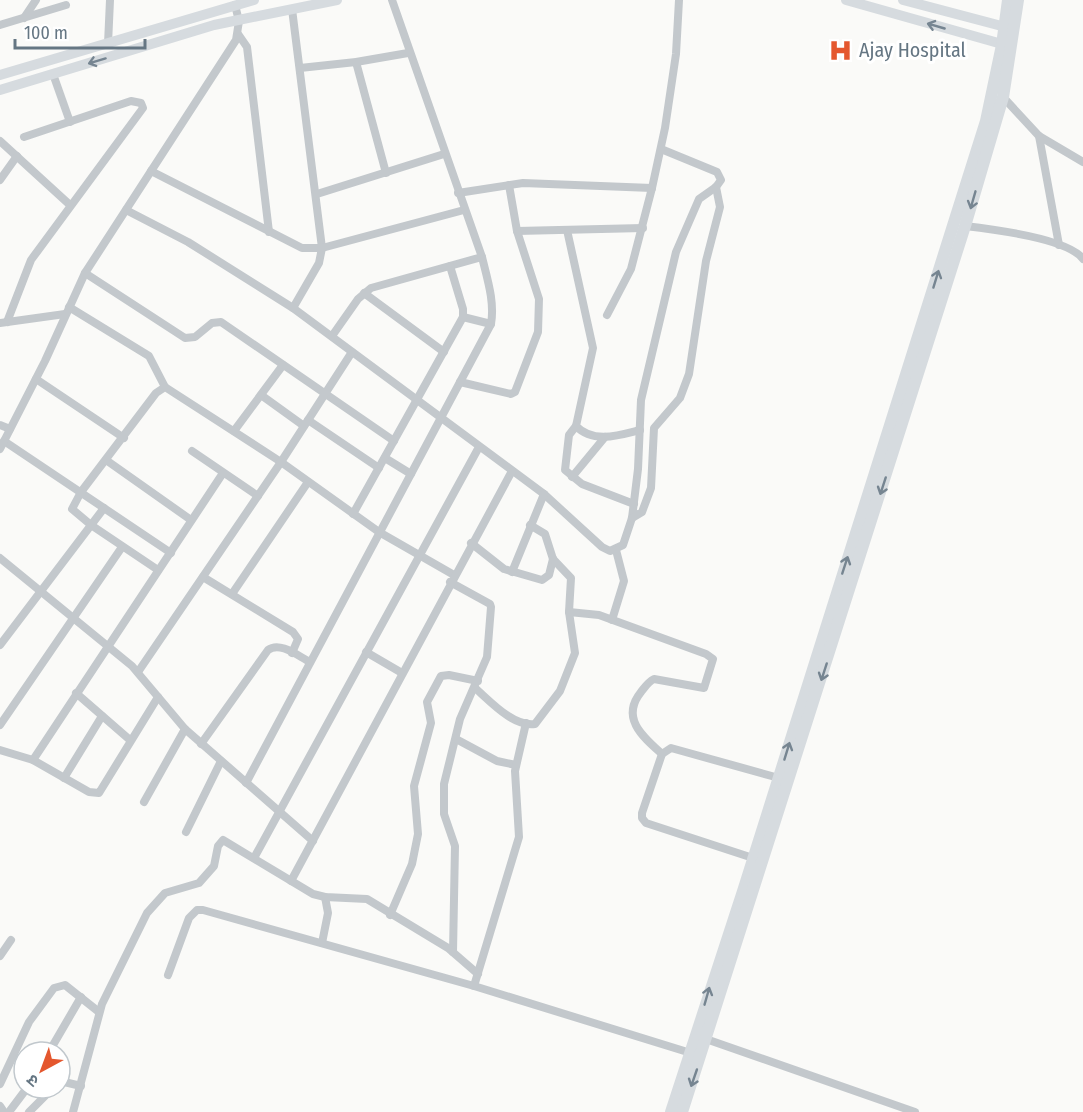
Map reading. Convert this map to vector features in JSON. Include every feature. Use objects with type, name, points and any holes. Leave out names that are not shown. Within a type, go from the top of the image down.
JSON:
[{"type":"main road","points":[[0,75],[254,0]]},
{"type":"main road","points":[[0,90],[214,26],[337,0]]},
{"type":"main road","points":[[846,0],[1007,46]]},
{"type":"main road","points":[[903,0],[1010,28]]},
{"type":"main road","points":[[1008,0],[1010,28]]},
{"type":"main road","points":[[671,1112],[701,1037],[965,226],[1003,97],[1007,46],[1018,0]]},
{"type":"main road","points":[[733,939],[753,858],[986,121],[1007,46]]},
{"type":"main road","points":[[682,1112],[695,1054]]},
{"type":"street","points":[[24,18],[36,0]]},
{"type":"street","points":[[108,44],[110,0]]},
{"type":"street","points":[[254,0],[256,17]]},
{"type":"street","points":[[246,783],[491,324],[488,282],[482,257],[408,53],[392,0]]},
{"type":"street","points":[[607,315],[629,275],[643,228],[661,149],[676,54],[679,0]]},
{"type":"street","points":[[0,25],[66,5]]},
{"type":"street","points":[[0,449],[86,273],[238,34],[239,21],[235,5]]},
{"type":"street","points":[[292,9],[322,248],[319,263],[293,308]]},
{"type":"street","points":[[238,34],[247,47],[269,232]]},
{"type":"street","points":[[300,68],[408,53]]},
{"type":"street","points":[[356,62],[386,172]]},
{"type":"street","points":[[53,74],[70,122]]},
{"type":"street","points":[[1003,97],[1040,136],[1083,162]]},
{"type":"street","points":[[3,322],[26,268],[143,108],[141,103],[131,101],[24,137]]},
{"type":"street","points":[[1040,136],[1059,246]]},
{"type":"street","points":[[0,141],[70,205]]},
{"type":"street","points":[[126,210],[188,242],[293,308],[418,398],[479,447],[544,494],[602,547],[610,551],[622,545],[632,518],[641,400],[678,245],[699,199],[716,187],[721,180],[717,172],[661,149]]},
{"type":"street","points":[[317,194],[444,154]]},
{"type":"street","points":[[0,180],[17,156]]},
{"type":"street","points":[[151,171],[302,248],[322,248],[464,210]]},
{"type":"street","points":[[458,193],[532,183],[652,188]]},
{"type":"street","points":[[460,382],[511,394],[519,387],[538,332],[539,299],[517,231],[509,185]]},
{"type":"street","points":[[632,518],[642,512],[651,488],[654,428],[680,398],[689,374],[706,261],[720,207],[716,187]]},
{"type":"street","points":[[965,226],[1017,233],[1074,250],[1083,259]]},
{"type":"street","points":[[517,231],[643,228]]},
{"type":"street","points":[[567,230],[593,348],[576,426],[569,435],[564,467],[582,484],[634,504]]},
{"type":"street","points":[[332,336],[364,293],[371,288],[482,257]]},
{"type":"street","points":[[353,514],[463,317],[463,309],[450,266]]},
{"type":"street","points":[[86,273],[186,338],[195,337],[216,321],[394,441]]},
{"type":"street","points":[[364,293],[444,352]]},
{"type":"street","points":[[3,322],[67,310],[148,356],[165,387],[281,462],[379,532],[420,555],[490,604],[488,651],[460,719],[444,784],[443,807],[455,846],[453,952]]},
{"type":"street","points":[[463,317],[491,324]]},
{"type":"street","points":[[138,672],[281,462],[352,352]]},
{"type":"street","points":[[234,431],[283,365]]},
{"type":"street","points":[[36,378],[124,438]]},
{"type":"street","points":[[158,570],[91,525],[72,508],[81,492],[156,393],[165,387]]},
{"type":"street","points":[[261,395],[379,468]]},
{"type":"street","points":[[0,425],[10,429]]},
{"type":"street","points":[[576,426],[585,432],[605,437],[640,430]]},
{"type":"street","points":[[572,477],[605,437]]},
{"type":"street","points":[[4,441],[171,553]]},
{"type":"street","points":[[254,858],[479,447]]},
{"type":"street","points":[[192,451],[258,496]]},
{"type":"street","points":[[385,458],[411,474]]},
{"type":"street","points":[[106,460],[191,520]]},
{"type":"street","points":[[291,881],[471,543],[512,471]]},
{"type":"street","points":[[33,760],[223,473]]},
{"type":"street","points":[[232,594],[308,482]]},
{"type":"street","points":[[512,572],[544,494]]},
{"type":"street","points":[[0,645],[104,508]]},
{"type":"street","points":[[471,543],[504,569],[542,580],[549,574],[553,559],[549,538],[530,525]]},
{"type":"street","points":[[0,725],[75,619],[122,547]]},
{"type":"street","points":[[612,620],[624,581],[616,550]]},
{"type":"street","points":[[0,558],[138,672],[185,729],[313,841]]},
{"type":"street","points":[[390,915],[412,864],[416,842],[414,786],[431,723],[427,702],[441,676],[449,675],[476,684],[501,711],[530,725],[539,722],[560,691],[575,653],[569,612],[571,578],[553,559]]},
{"type":"street","points":[[203,577],[293,632],[298,639],[292,653]]},
{"type":"street","points":[[569,612],[591,613],[706,654],[712,659],[704,688],[654,679],[633,702],[632,709],[638,731],[662,754]]},
{"type":"street","points":[[201,744],[268,650],[276,646],[310,662]]},
{"type":"street","points":[[366,652],[402,673]]},
{"type":"street","points":[[76,693],[130,740]]},
{"type":"street","points":[[0,750],[33,760],[94,794],[99,793],[158,697]]},
{"type":"street","points":[[64,778],[102,716]]},
{"type":"street","points":[[474,986],[519,837],[516,765],[526,723]]},
{"type":"street","points":[[144,802],[185,729]]},
{"type":"street","points":[[456,739],[497,761],[516,765]]},
{"type":"street","points":[[753,858],[646,823],[642,819],[662,754],[670,748],[779,778]]},
{"type":"street","points":[[186,832],[221,761]]},
{"type":"street","points":[[73,1112],[99,1012],[147,913],[165,893],[199,883],[214,866],[218,846],[223,840],[313,894],[325,897],[362,898],[453,952],[478,974]]},
{"type":"street","points":[[322,943],[328,913],[325,897]]},
{"type":"street","points":[[168,975],[189,918],[196,910],[474,986],[695,1054]]},
{"type":"street","points":[[0,956],[11,940]]},
{"type":"street","points":[[0,1084],[28,1022],[54,987],[66,985],[99,1012]]},
{"type":"street","points":[[56,1040],[81,997]]},
{"type":"street","points":[[701,1037],[915,1112]]},
{"type":"street","points":[[72,1084],[81,1086]]},
{"type":"street","points":[[0,1106],[6,1112],[16,1100]]},
{"type":"street","points":[[29,1112],[41,1100]]},
{"type":"place","name":"Ajay Hospital","points":[[841,50]]}]
